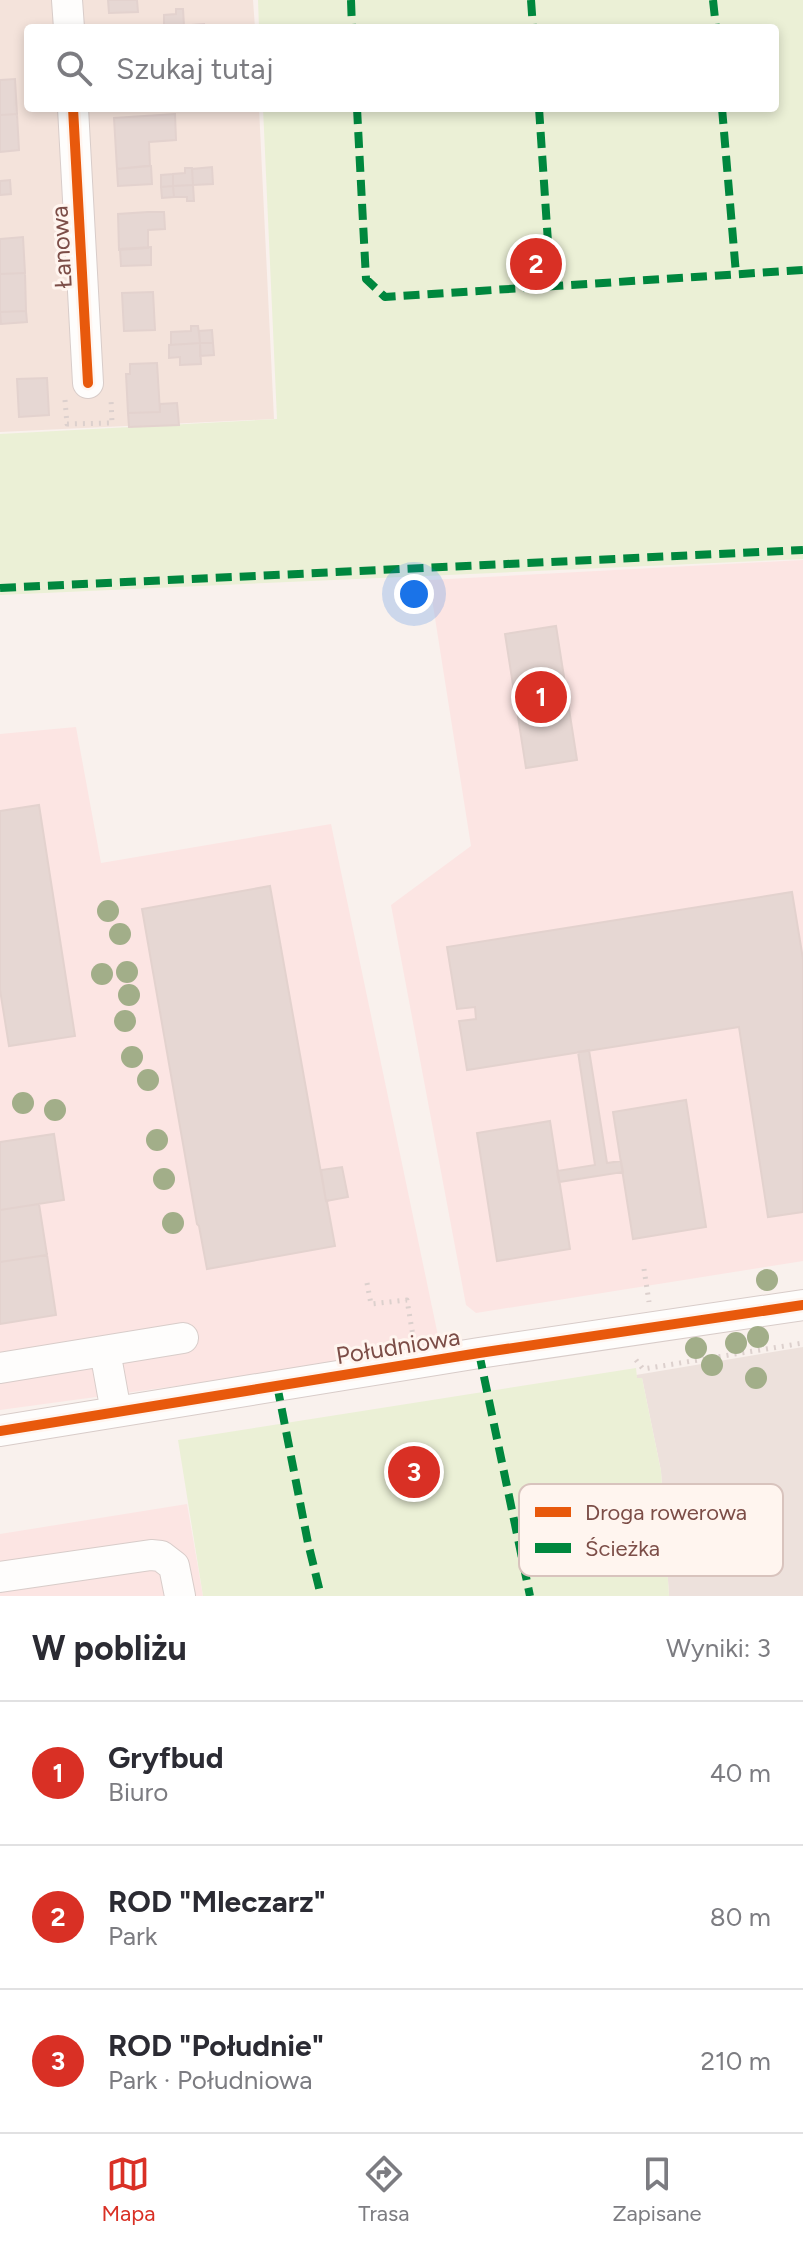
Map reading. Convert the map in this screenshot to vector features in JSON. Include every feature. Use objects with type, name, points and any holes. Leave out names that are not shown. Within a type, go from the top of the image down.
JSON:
[{"type":"street","points":[[67,0],[69,24]]},
{"type":"street","name":"Łanowa","points":[[73,112],[88,383]]},
{"type":"street","name":"Południowa","points":[[0,1431],[803,1305]]},
{"type":"street","points":[[0,1368],[183,1338]]},
{"type":"street","points":[[105,1351],[116,1412]]},
{"type":"street","points":[[0,1577],[161,1556],[174,1566],[180,1596]]},
{"type":"path","points":[[609,1334],[612,1354],[639,1362],[643,1369],[803,1343]]},
{"type":"shaded area","points":[[0,0],[253,0],[255,24],[24,24],[24,112],[259,112],[274,419],[0,432]]},
{"type":"shaded area","points":[[803,560],[803,1261],[476,1313],[466,1305],[391,905],[471,846],[429,580]]},
{"type":"shaded area","points":[[76,727],[101,863],[331,824],[441,1350],[0,1410],[0,734]]},
{"type":"shaded area","points":[[803,1347],[803,1596],[669,1596],[668,1576],[783,1576],[783,1484],[662,1484],[642,1378],[637,1379],[636,1375]]},
{"type":"shaded area","points":[[187,1504],[203,1596],[0,1596],[0,1534]]},
{"type":"green space","points":[[258,0],[803,0],[803,559],[0,595],[0,434],[277,419],[263,112],[779,112],[779,24],[259,24]]},
{"type":"green space","points":[[636,1368],[637,1378],[642,1378],[662,1484],[519,1484],[519,1576],[668,1576],[669,1596],[203,1596],[178,1440]]},
{"type":"building","points":[[108,0],[137,0],[138,12],[109,13]]},
{"type":"building","points":[[176,9],[183,9],[184,24],[164,24],[164,15],[176,14]]},
{"type":"building","points":[[15,79],[17,114],[0,115],[0,80]]},
{"type":"building","points":[[17,114],[19,150],[0,152],[0,115]]},
{"type":"building","points":[[175,114],[176,140],[149,142],[150,166],[117,169],[114,118]]},
{"type":"building","points":[[151,166],[152,184],[118,186],[117,169]]},
{"type":"building","points":[[212,167],[213,184],[193,185],[192,169]]},
{"type":"building","points":[[185,168],[192,168],[193,185],[173,186],[173,174],[185,173]]},
{"type":"building","points":[[173,174],[173,186],[161,187],[161,175]]},
{"type":"building","points":[[10,180],[11,194],[0,195],[0,181]]},
{"type":"building","points":[[193,185],[194,201],[187,201],[187,197],[174,197],[173,186]]},
{"type":"building","points":[[173,186],[174,197],[162,198],[161,187]]},
{"type":"building","points":[[164,212],[165,229],[148,230],[148,248],[119,250],[118,214]]},
{"type":"building","points":[[23,237],[25,273],[0,274],[0,239]]},
{"type":"building","points":[[151,247],[151,265],[121,266],[120,249]]},
{"type":"building","points":[[25,273],[26,311],[0,312],[0,274]]},
{"type":"building","points":[[153,292],[155,330],[124,331],[122,293]]},
{"type":"building","points":[[26,311],[27,322],[1,324],[0,312]]},
{"type":"building","points":[[191,326],[198,326],[200,343],[171,345],[171,332],[191,331]]},
{"type":"building","points":[[212,330],[213,343],[200,343],[199,331]]},
{"type":"building","points":[[200,343],[201,364],[180,365],[180,357],[169,358],[169,345]]},
{"type":"building","points":[[200,343],[213,343],[214,355],[200,356]]},
{"type":"building","points":[[157,363],[160,412],[128,413],[126,374],[130,374],[130,364]]},
{"type":"building","points":[[47,378],[49,415],[19,417],[17,379]]},
{"type":"building","points":[[177,403],[179,425],[129,427],[128,413],[160,412],[160,404]]},
{"type":"building","points":[[556,626],[577,760],[526,768],[505,634]]},
{"type":"building","points":[[39,805],[75,1036],[9,1046],[0,990],[0,811]]},
{"type":"building","points":[[270,886],[335,1246],[207,1269],[142,909]]},
{"type":"building","points":[[792,892],[803,959],[803,1212],[768,1217],[739,1027],[467,1070],[459,1021],[476,1019],[475,1007],[457,1009],[447,947]]},
{"type":"building","points":[[589,1050],[607,1163],[621,1161],[623,1172],[559,1182],[557,1171],[595,1165],[578,1052]]},
{"type":"building","points":[[686,1100],[706,1227],[633,1239],[613,1112]]},
{"type":"building","points":[[550,1121],[570,1249],[497,1261],[477,1133]]},
{"type":"building","points":[[54,1134],[64,1200],[0,1210],[0,1142]]},
{"type":"building","points":[[342,1167],[348,1197],[326,1201],[321,1170]]},
{"type":"building","points":[[39,1204],[47,1255],[0,1262],[0,1210]]},
{"type":"building","points":[[47,1255],[56,1315],[0,1324],[0,1262]]},
{"type":"marked path","points":[[351,0],[352,24]]},
{"type":"marked path","points":[[531,0],[533,24]]},
{"type":"marked path","points":[[713,0],[716,24]]},
{"type":"marked path","points":[[357,112],[366,279],[385,297],[803,270]]},
{"type":"marked path","points":[[539,112],[551,287]]},
{"type":"marked path","points":[[722,112],[736,274]]},
{"type":"marked path","points":[[0,588],[803,550]]},
{"type":"marked path","points":[[479,1353],[519,1544]]},
{"type":"marked path","points":[[277,1385],[321,1596]]},
{"type":"marked path","points":[[526,1576],[530,1596]]},
{"type":"cycle path","points":[[73,112],[88,383]]},
{"type":"cycle path","points":[[0,1431],[479,1353],[803,1305]]},
{"type":"place","name":"ROD \"Mleczarz\"","points":[[536,264]]},
{"type":"place","name":"Gryfbud","points":[[541,697]]},
{"type":"place","name":"ROD \"Południe\"","points":[[414,1472]]}]
